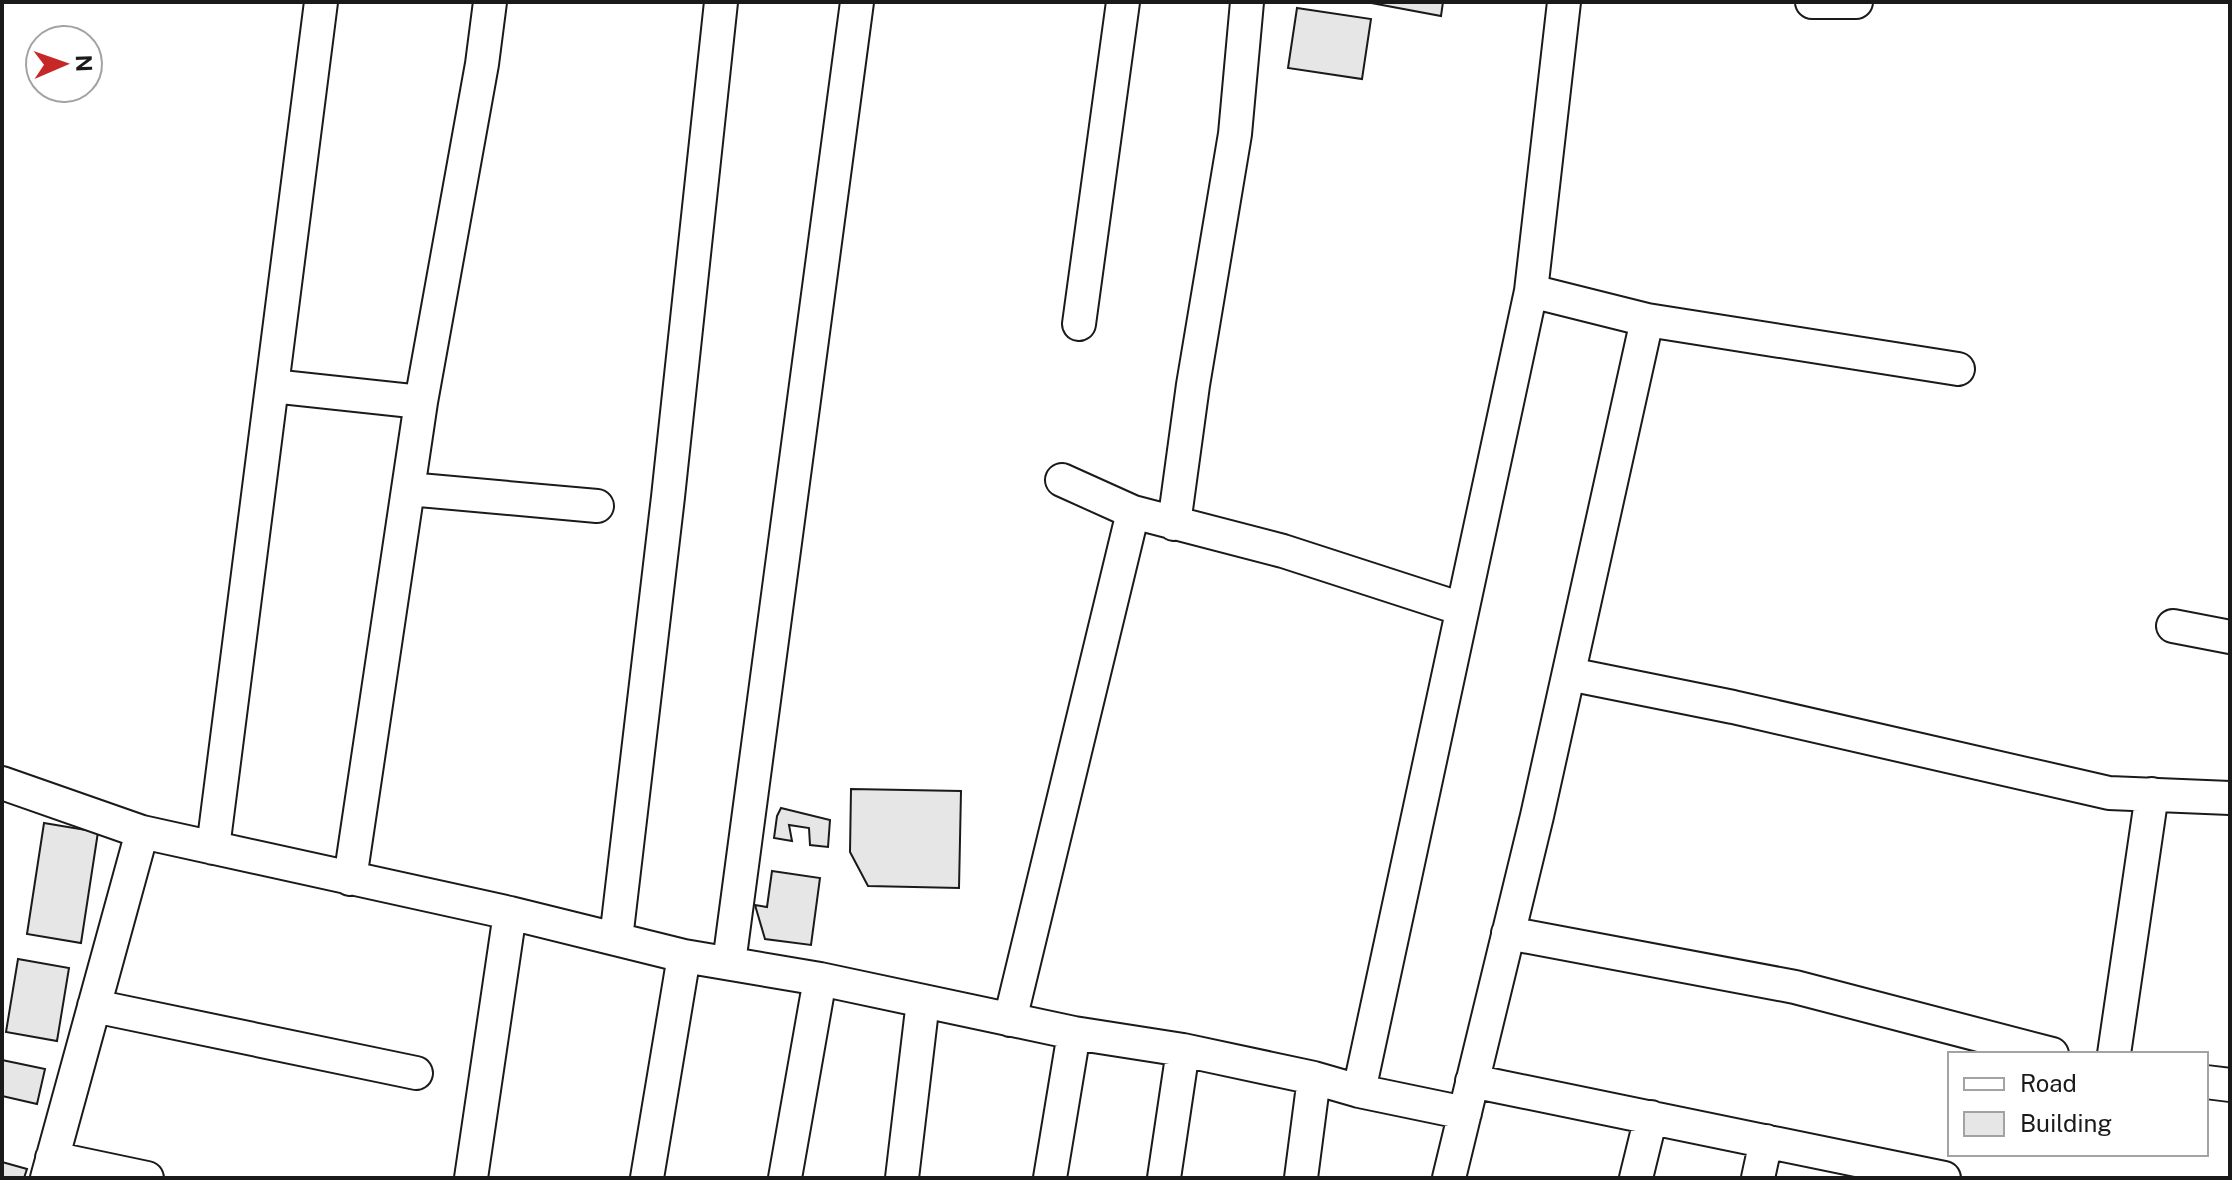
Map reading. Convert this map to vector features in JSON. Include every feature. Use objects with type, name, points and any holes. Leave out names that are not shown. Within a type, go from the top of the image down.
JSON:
[{"type":"street","points":[[213,848],[321,2]]},
{"type":"street","points":[[350,879],[421,402],[482,64],[490,2]]},
{"type":"street","points":[[616,939],[668,497],[721,2]]},
{"type":"street","points":[[729,963],[857,2]]},
{"type":"street","points":[[1079,324],[1123,2]]},
{"type":"street","points":[[1174,524],[1193,385],[1235,134],[1247,2]]},
{"type":"street","points":[[1359,1091],[1531,291],[1564,2]]},
{"type":"street","points":[[1812,2],[1856,2]]},
{"type":"street","points":[[1531,291],[1647,320],[1958,369]]},
{"type":"street","points":[[1449,1178],[1569,674],[1647,320]]},
{"type":"street","points":[[272,386],[421,402]]},
{"type":"street","points":[[1062,480],[1133,512],[1283,551],[1462,609]]},
{"type":"street","points":[[408,489],[597,506]]},
{"type":"street","points":[[1010,1020],[1133,512]]},
{"type":"street","points":[[2173,626],[2230,637]]},
{"type":"street","points":[[1569,674],[1733,707],[2109,793],[2230,798]]},
{"type":"street","points":[[2,783],[142,832],[510,913],[684,956],[820,979],[1074,1033],[1183,1050],[1465,1113]]},
{"type":"street","points":[[2114,1052],[2152,794]]},
{"type":"street","points":[[142,832],[49,1168],[147,1178]]},
{"type":"street","points":[[471,1178],[510,913]]},
{"type":"street","points":[[1508,933],[1795,987],[2044,1052]]},
{"type":"street","points":[[647,1178],[684,956]]},
{"type":"street","points":[[785,1178],[820,979]]},
{"type":"street","points":[[902,1178],[923,1001]]},
{"type":"street","points":[[94,1006],[416,1073]]},
{"type":"street","points":[[1050,1178],[1074,1033]]},
{"type":"street","points":[[1164,1178],[1183,1050]]},
{"type":"street","points":[[1301,1178],[1314,1078]]},
{"type":"street","points":[[1472,1081],[1766,1141],[1873,1171],[1944,1178]]},
{"type":"street","points":[[2208,1082],[2230,1085]]},
{"type":"street","points":[[1636,1178],[1651,1117]]},
{"type":"street","points":[[1758,1178],[1766,1141]]},
{"type":"building","points":[[1366,2],[1443,2],[1441,16]]},
{"type":"building","points":[[1297,8],[1371,19],[1362,79],[1288,68]]},
{"type":"building","points":[[851,789],[961,791],[959,888],[868,886],[850,852]]},
{"type":"building","points":[[781,808],[830,820],[828,847],[810,845],[809,828],[789,825],[792,841],[774,838]]},
{"type":"building","points":[[44,823],[98,832],[81,943],[27,934]]},
{"type":"building","points":[[772,871],[820,878],[811,945],[765,939],[755,905],[767,907]]},
{"type":"building","points":[[18,959],[69,968],[57,1041],[6,1032]]},
{"type":"building","points":[[2,1060],[45,1069],[37,1104],[2,1096]]},
{"type":"building","points":[[2,1162],[27,1169],[24,1178],[2,1178]]}]
